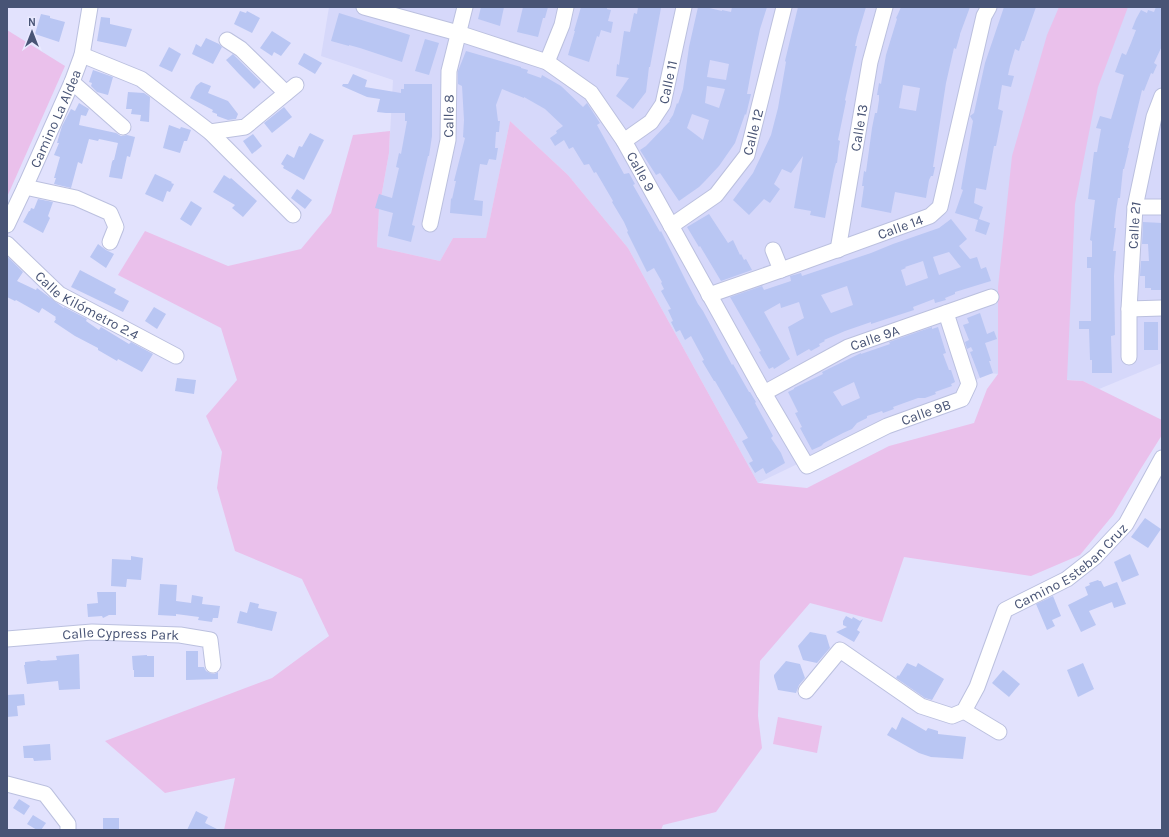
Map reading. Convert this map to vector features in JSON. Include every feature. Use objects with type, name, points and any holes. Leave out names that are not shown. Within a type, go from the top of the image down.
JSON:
[{"type":"street","name":"Camino La Aldea","points":[[7,225],[72,82],[82,56],[90,7]]},
{"type":"street","name":"Calle 9","points":[[364,7],[547,62],[591,93],[624,141],[764,393],[807,466]]},
{"type":"street","name":"Calle 8","points":[[430,224],[448,140],[449,71],[465,7]]},
{"type":"street","points":[[547,62],[562,25],[566,7]]},
{"type":"street","name":"Calle 11","points":[[624,141],[651,122],[663,104],[684,7]]},
{"type":"street","name":"Calle 12","points":[[671,226],[716,195],[746,155],[784,7]]},
{"type":"street","name":"Calle 13","points":[[838,250],[870,62],[885,7]]},
{"type":"street","name":"Calle 14","points":[[710,295],[930,216],[940,207],[984,16],[988,7]]},
{"type":"street","points":[[210,132],[245,127],[291,89],[241,49],[227,40]]},
{"type":"street","points":[[82,56],[141,79],[210,132],[292,215]]},
{"type":"street","points":[[72,82],[123,127]]},
{"type":"street","name":"Calle 21","points":[[1130,357],[1130,309],[1135,207],[1154,117],[1162,96]]},
{"type":"street","points":[[25,187],[76,198],[110,213],[116,227],[110,242]]},
{"type":"street","points":[[1135,207],[1162,207]]},
{"type":"street","name":"Calle Kilómetro 2.4","points":[[7,244],[59,294],[176,356]]},
{"type":"street","points":[[773,250],[781,270]]},
{"type":"street","name":"Calle 9A","points":[[764,393],[848,348],[991,297]]},
{"type":"street","points":[[1130,309],[1162,308]]},
{"type":"street","name":"Calle 9B","points":[[807,466],[887,426],[962,400],[969,384],[946,313]]},
{"type":"street","name":"Camino Esteban Cruz","points":[[964,711],[977,687],[1005,610],[1067,579],[1096,557],[1126,524],[1162,458]]},
{"type":"street","name":"Calle Cypress Park","points":[[7,639],[92,632],[180,635],[210,640],[213,665]]},
{"type":"street","points":[[806,691],[840,650],[921,706],[952,716],[964,711],[999,732]]},
{"type":"street","points":[[7,784],[45,794],[68,824],[68,830]]},
{"type":"shaded area","points":[[329,7],[1162,7],[1162,363],[1099,389],[1083,381],[987,373],[958,392],[908,411],[758,483],[628,248],[568,175],[510,121],[486,239],[453,238],[440,261],[377,247],[379,209],[389,153],[393,80],[321,56]]},
{"type":"shaded area","points":[[1059,7],[1128,7],[1098,87],[1075,204],[1067,380],[1083,381],[1162,420],[1162,435],[1113,515],[1080,555],[1031,576],[904,557],[882,622],[810,603],[760,661],[758,716],[762,748],[716,812],[663,825],[661,830],[224,830],[235,778],[165,793],[105,741],[272,678],[329,636],[302,579],[235,551],[217,488],[222,452],[206,416],[237,380],[221,328],[118,275],[145,231],[228,266],[301,249],[331,213],[353,135],[390,131],[389,153],[379,209],[377,247],[440,261],[453,238],[486,238],[510,121],[568,175],[628,248],[758,483],[807,488],[889,446],[974,423],[987,389],[998,374],[998,287],[1012,156],[1047,35]]},
{"type":"shaded area","points":[[7,30],[65,66],[7,197]]},
{"type":"shaded area","points":[[778,717],[822,726],[817,753],[773,744]]},
{"type":"building","points":[[481,7],[504,7],[500,26],[478,19]]},
{"type":"building","points":[[523,7],[548,7],[545,18],[543,18],[538,37],[517,32]]},
{"type":"building","points":[[581,7],[607,7],[607,9],[611,10],[608,21],[613,22],[611,33],[601,30],[599,37],[597,36],[589,62],[568,55]]},
{"type":"building","points":[[638,7],[661,8],[649,67],[646,92],[633,109],[616,96],[629,78],[616,76],[624,31],[630,32],[634,13],[637,14]]},
{"type":"building","points":[[698,7],[731,12],[732,7],[767,7],[760,29],[747,94],[751,94],[746,115],[745,114],[735,143],[719,166],[705,181],[679,201],[660,173],[656,175],[640,150],[646,146],[670,121],[673,115],[683,89],[689,47]],"holes":[[[710,60],[729,64],[726,80],[707,77]],[[707,86],[725,89],[719,108],[705,103]],[[692,114],[709,120],[703,140],[687,128]]]},
{"type":"building","points":[[798,7],[866,7],[855,46],[857,46],[838,140],[840,141],[837,163],[834,170],[825,218],[810,215],[811,211],[794,208],[803,156],[791,173],[782,169],[774,184],[780,189],[770,203],[764,199],[749,215],[733,200],[753,173],[771,135],[778,108],[785,61]]},
{"type":"building","points":[[901,7],[970,7],[956,49],[954,48],[946,83],[933,167],[935,167],[933,176],[931,176],[929,180],[926,198],[895,192],[891,213],[861,207],[864,186],[862,186],[864,171],[866,172],[875,113],[877,113],[879,83],[881,84],[886,55],[897,19],[896,18]],"holes":[[[903,85],[920,88],[916,111],[899,108]]]},
{"type":"building","points":[[1004,7],[1036,7],[1019,51],[1015,49],[1008,75],[1014,76],[1011,87],[1002,85],[998,109],[1003,111],[996,146],[994,146],[986,190],[976,188],[974,203],[983,207],[979,219],[990,223],[986,235],[975,231],[978,220],[955,213],[963,190],[961,189],[973,121],[970,116],[974,113],[985,63]]},
{"type":"building","points":[[1156,7],[1162,7],[1162,46],[1154,63],[1157,65],[1153,74],[1151,73],[1144,91],[1142,90],[1123,169],[1120,198],[1118,198],[1116,210],[1114,228],[1116,228],[1113,251],[1116,251],[1114,276],[1115,335],[1111,336],[1112,373],[1092,373],[1089,329],[1079,329],[1079,321],[1091,321],[1091,268],[1087,268],[1087,257],[1092,257],[1092,241],[1090,240],[1095,200],[1088,199],[1094,152],[1097,152],[1101,129],[1096,128],[1100,116],[1111,119],[1124,75],[1115,72],[1122,53],[1126,55],[1131,43],[1136,30],[1132,29],[1136,19],[1141,10],[1147,13],[1148,10],[1154,12]]},
{"type":"building","points":[[240,11],[246,13],[247,11],[260,18],[252,33],[234,24]]},
{"type":"building","points":[[339,13],[410,35],[402,62],[360,48],[331,41]]},
{"type":"building","points":[[41,14],[65,22],[59,42],[35,34]]},
{"type":"building","points":[[101,17],[110,18],[110,24],[132,29],[126,47],[97,41]]},
{"type":"building","points":[[272,31],[291,43],[281,56],[274,52],[272,56],[260,48]]},
{"type":"building","points":[[206,38],[222,47],[213,64],[192,54],[196,44],[201,47]]},
{"type":"building","points":[[425,39],[439,43],[429,75],[415,71]]},
{"type":"building","points":[[169,47],[181,54],[172,72],[159,66]]},
{"type":"building","points":[[466,51],[521,67],[528,70],[527,73],[541,78],[542,75],[561,86],[583,107],[587,103],[600,123],[597,125],[624,174],[629,173],[635,184],[633,185],[660,232],[661,231],[698,304],[732,365],[733,364],[756,402],[755,403],[773,436],[771,438],[781,453],[785,463],[766,474],[763,468],[755,473],[749,463],[753,461],[742,441],[748,438],[702,361],[704,360],[691,336],[685,340],[680,330],[676,332],[671,322],[673,321],[668,310],[671,309],[661,291],[664,289],[661,283],[662,282],[654,268],[647,272],[627,232],[628,231],[624,222],[596,172],[594,173],[589,164],[584,165],[573,147],[569,149],[564,140],[555,146],[550,138],[563,126],[545,109],[524,97],[502,89],[496,105],[498,121],[500,121],[499,132],[496,132],[495,148],[498,148],[496,160],[489,159],[487,165],[480,164],[474,200],[483,201],[482,216],[450,213],[451,198],[452,199],[456,181],[454,181],[465,138],[463,137],[464,120],[462,86],[458,84],[458,71]]},
{"type":"building","points":[[304,53],[322,63],[315,74],[298,64]]},
{"type":"building","points":[[233,54],[261,82],[254,89],[226,60]]},
{"type":"building","points":[[93,70],[113,77],[108,95],[97,92],[91,86],[92,83],[89,82]]},
{"type":"building","points":[[353,74],[367,80],[365,87],[401,93],[401,89],[404,89],[404,84],[432,84],[432,136],[429,156],[412,225],[415,226],[411,242],[388,236],[393,213],[375,208],[379,194],[392,198],[399,168],[396,167],[399,153],[401,154],[407,121],[405,121],[405,113],[377,112],[380,99],[367,97],[342,86],[343,84],[348,84]]},
{"type":"building","points":[[201,82],[211,86],[208,93],[228,101],[238,114],[236,119],[228,120],[217,116],[217,114],[212,112],[213,110],[190,98],[196,86]]},
{"type":"building","points":[[128,92],[144,93],[150,97],[149,122],[140,121],[141,115],[131,114],[132,109],[126,109]]},
{"type":"building","points":[[79,103],[89,109],[86,116],[81,115],[79,125],[116,133],[121,136],[127,135],[135,137],[130,157],[127,156],[122,179],[109,177],[118,143],[99,139],[98,141],[89,139],[82,164],[78,162],[71,188],[54,184],[56,178],[54,178],[60,157],[54,155],[59,143],[57,143],[62,126],[71,109],[75,111]]},
{"type":"building","points":[[284,107],[292,117],[272,133],[264,123]]},
{"type":"building","points":[[169,125],[180,129],[181,127],[191,130],[187,141],[184,141],[180,153],[163,148]]},
{"type":"building","points":[[310,133],[324,140],[304,180],[283,168],[284,166],[281,164],[287,154],[294,158],[299,146],[302,147]]},
{"type":"building","points":[[253,134],[262,146],[252,154],[243,141]]},
{"type":"building","points":[[155,174],[174,184],[170,192],[167,191],[163,202],[145,194]]},
{"type":"building","points":[[224,175],[230,179],[231,178],[257,201],[243,217],[232,208],[235,205],[213,192]]},
{"type":"building","points":[[297,189],[312,200],[305,209],[291,198]]},
{"type":"building","points":[[38,199],[53,202],[48,216],[50,218],[43,233],[23,222],[31,208],[34,209]]},
{"type":"building","points":[[191,201],[202,208],[191,226],[180,219]]},
{"type":"building","points":[[709,214],[728,243],[733,240],[740,255],[741,254],[744,260],[746,259],[752,270],[721,281],[687,227]]},
{"type":"building","points":[[951,219],[967,239],[959,246],[970,259],[977,257],[981,269],[986,267],[991,281],[955,292],[955,294],[945,298],[946,300],[935,303],[934,299],[913,307],[914,310],[845,331],[824,340],[825,341],[819,344],[820,346],[811,351],[809,349],[797,356],[788,327],[804,318],[799,302],[781,308],[780,303],[764,312],[790,359],[774,369],[773,367],[769,369],[759,352],[761,351],[730,297],[762,286],[764,290],[791,281],[790,276],[801,273],[802,276],[939,228]],"holes":[[[949,252],[961,267],[939,275],[933,257]],[[923,261],[928,278],[906,286],[901,270],[906,268],[905,267]],[[847,286],[853,305],[831,313],[821,295]]]},
{"type":"building","points":[[1143,222],[1162,223],[1162,290],[1151,290],[1151,288],[1145,288],[1145,276],[1140,276],[1141,261],[1149,261],[1148,244],[1142,244]]},
{"type":"building","points":[[98,244],[114,254],[106,268],[90,257]]},
{"type":"building","points":[[7,256],[23,272],[17,281],[36,290],[37,288],[64,308],[87,319],[86,321],[99,330],[101,327],[129,344],[131,342],[153,354],[142,372],[118,359],[117,361],[98,350],[98,348],[75,336],[54,322],[56,317],[42,308],[39,313],[16,300],[15,301],[7,297]]},
{"type":"building","points":[[80,270],[116,289],[114,293],[129,301],[123,312],[71,287]]},
{"type":"building","points":[[154,307],[166,314],[157,329],[145,321]]},
{"type":"building","points":[[980,313],[987,334],[994,331],[997,339],[985,343],[993,373],[980,378],[970,352],[973,351],[971,347],[967,349],[965,342],[969,340],[963,325],[969,323],[967,318]]},
{"type":"building","points":[[1144,322],[1158,322],[1158,350],[1144,350]]},
{"type":"building","points":[[932,327],[932,329],[938,327],[946,353],[943,354],[955,382],[951,384],[952,386],[935,392],[936,394],[925,398],[918,398],[893,407],[894,409],[883,413],[882,411],[867,416],[867,418],[857,423],[852,429],[812,450],[800,428],[802,427],[795,413],[798,412],[788,392],[823,374],[822,372],[861,353],[890,344],[889,342]],"holes":[[[854,382],[860,398],[842,406],[833,392]]]},
{"type":"building","points":[[177,378],[196,380],[194,394],[175,391]]},
{"type":"building","points":[[1145,518],[1161,529],[1148,548],[1131,537]]},
{"type":"building","points":[[1130,554],[1139,575],[1122,582],[1114,562]]},
{"type":"building","points":[[131,556],[143,558],[141,580],[127,579],[126,587],[111,586],[112,559],[131,560]]},
{"type":"building","points":[[1098,580],[1101,581],[1104,587],[1117,582],[1126,604],[1114,608],[1112,602],[1089,611],[1096,625],[1081,632],[1068,605],[1088,595],[1085,587],[1090,585],[1089,583]]},
{"type":"building","points":[[160,584],[177,585],[176,601],[191,603],[192,595],[203,597],[202,604],[220,606],[218,618],[213,618],[212,622],[198,620],[199,617],[176,614],[176,616],[158,615]]},
{"type":"building","points":[[97,592],[116,592],[116,615],[109,615],[103,618],[102,616],[88,617],[87,604],[98,603]]},
{"type":"building","points":[[1053,596],[1061,616],[1052,620],[1055,626],[1047,630],[1036,604]]},
{"type":"building","points":[[250,602],[259,604],[258,608],[277,612],[272,631],[237,623],[240,611],[247,613]]},
{"type":"building","points":[[846,616],[852,619],[853,617],[860,621],[863,619],[857,630],[860,632],[854,642],[836,632],[847,627],[843,625],[843,621]]},
{"type":"building","points":[[810,632],[826,635],[830,648],[817,663],[803,660],[798,646]]},
{"type":"building","points":[[186,651],[198,651],[198,667],[204,667],[206,671],[214,674],[218,672],[218,679],[186,680]]},
{"type":"building","points":[[79,654],[80,689],[59,690],[58,681],[27,684],[24,665],[25,662],[57,660],[56,656]]},
{"type":"building","points":[[132,656],[154,656],[154,677],[134,677]]},
{"type":"building","points":[[786,661],[800,664],[805,678],[799,685],[796,693],[778,690],[774,675]]},
{"type":"building","points":[[907,663],[916,667],[918,663],[944,679],[932,700],[925,698],[896,678],[898,675],[899,676]]},
{"type":"building","points":[[1083,663],[1094,689],[1078,697],[1067,670]]},
{"type":"building","points":[[1003,670],[1020,684],[1009,697],[992,683]]},
{"type":"building","points":[[24,694],[25,705],[17,706],[18,716],[7,717],[7,695]]},
{"type":"building","points":[[902,717],[926,731],[928,728],[938,731],[938,734],[966,737],[963,759],[931,757],[919,753],[887,735],[892,727],[896,730]]},
{"type":"building","points":[[50,744],[51,760],[34,761],[33,758],[24,758],[23,746]]},
{"type":"building","points":[[19,799],[30,806],[24,815],[13,808]]},
{"type":"building","points":[[196,811],[208,817],[205,823],[219,830],[187,830]]},
{"type":"building","points":[[33,815],[46,823],[41,830],[37,830],[27,824]]},
{"type":"building","points":[[103,818],[119,818],[119,830],[103,830]]}]
